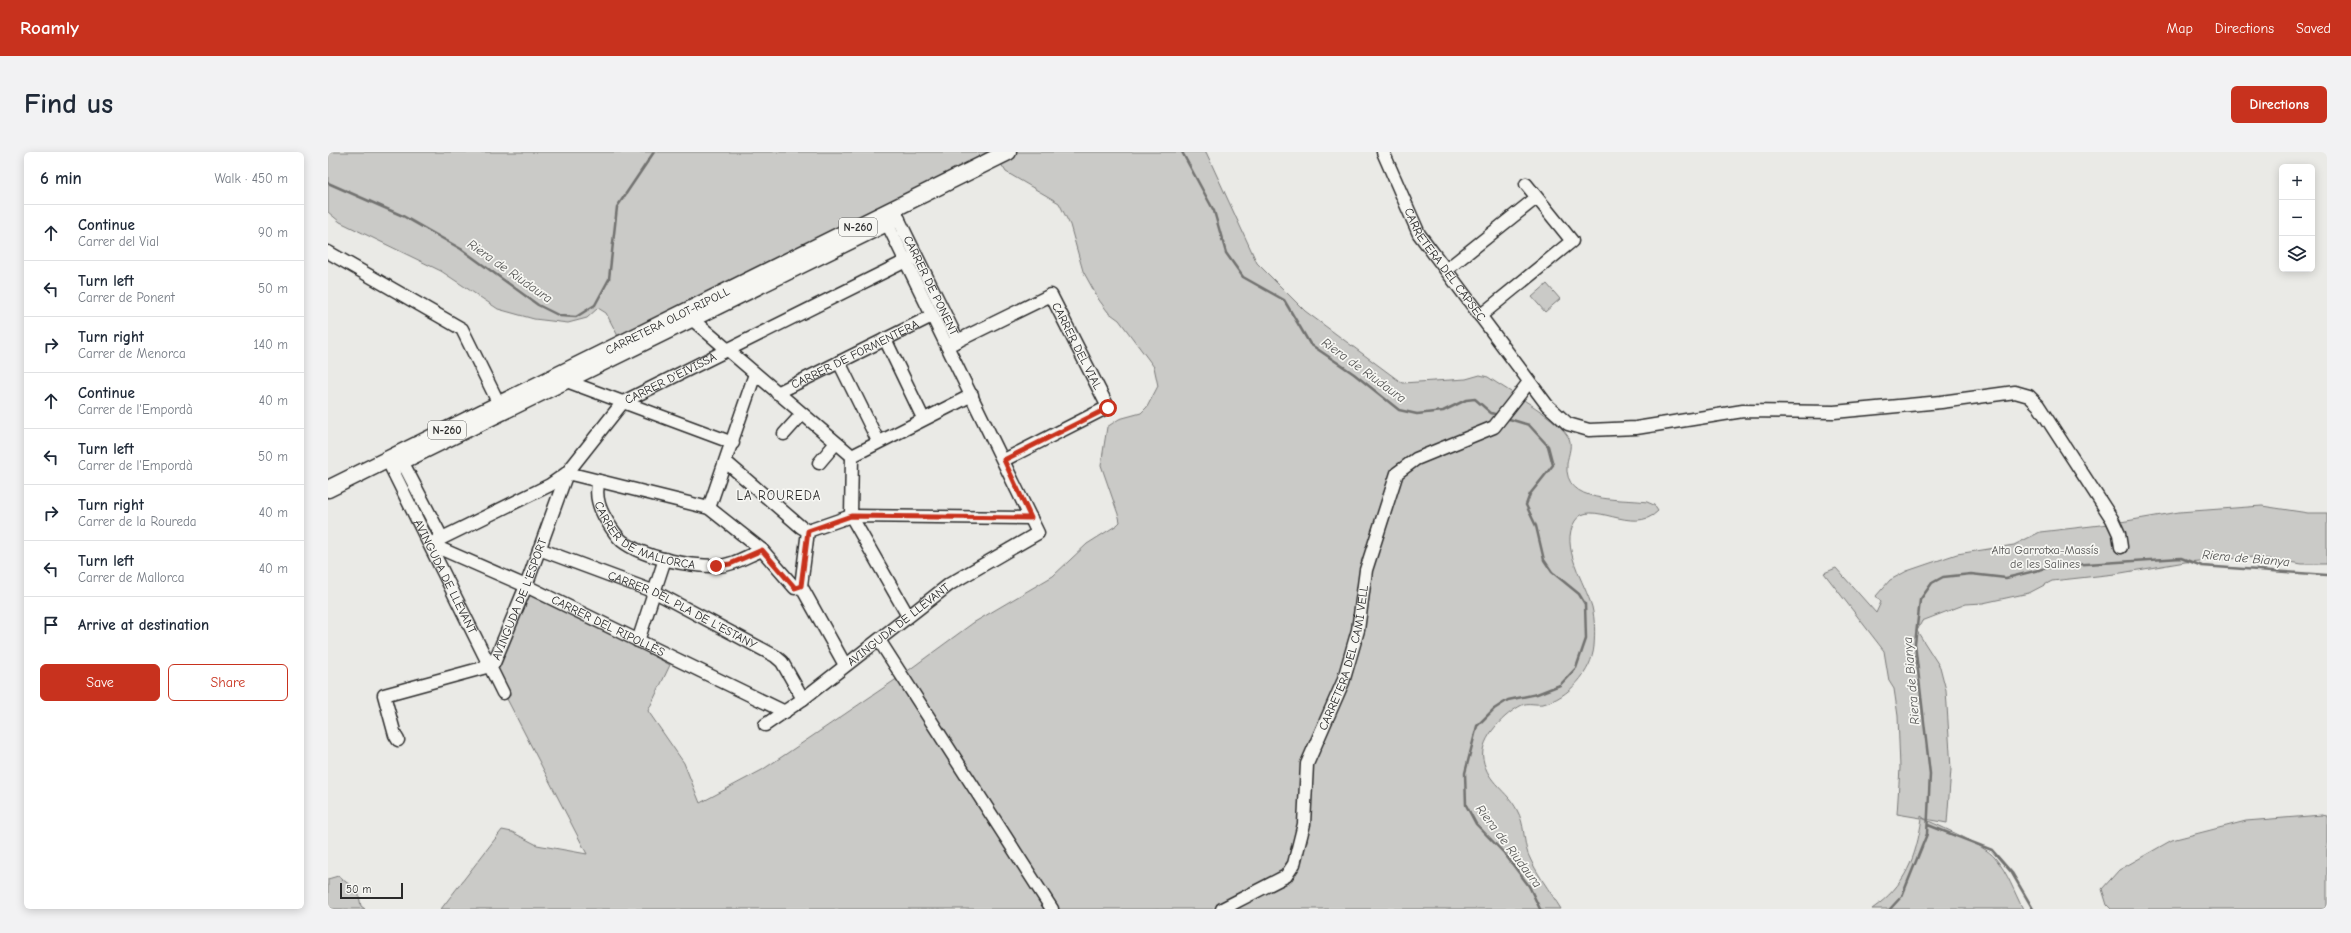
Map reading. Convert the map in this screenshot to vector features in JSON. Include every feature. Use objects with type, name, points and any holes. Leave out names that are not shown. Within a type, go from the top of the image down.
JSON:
[{"type":"main road","name":"CARRETERA OLOT-RIPOLL","points":[[328,489],[394,464],[499,404],[898,219],[1008,152]]},
{"type":"street","name":"CARRETERA DEL CAPSEC","points":[[1383,152],[1400,195],[1419,234],[1519,370],[1556,415],[1568,424],[1589,430],[1636,428],[1743,411],[1834,412],[1941,402],[2015,392],[2029,396],[2038,405],[2112,519],[2119,534],[2121,546]]},
{"type":"street","points":[[1480,316],[1572,241],[1526,184]]},
{"type":"street","points":[[1446,270],[1536,198]]},
{"type":"street","points":[[394,464],[569,382],[898,219]]},
{"type":"street","name":"CARRER DE PONENT","points":[[898,219],[932,316],[953,344]]},
{"type":"street","name":"CARRER DE PONENT","points":[[888,225],[911,259],[953,344],[972,395],[1038,533]]},
{"type":"street","points":[[328,252],[462,329],[499,404]]},
{"type":"street","name":"CARRER D'EIVISSA","points":[[430,544],[550,485],[567,473],[623,402],[726,349],[911,259]]},
{"type":"street","name":"CARRER DEL VIAL","points":[[953,344],[1051,295],[1108,408],[1004,460]]},
{"type":"street","name":"CARRER DE FORMENTERA","points":[[777,393],[932,316]]},
{"type":"street","points":[[694,321],[852,456]]},
{"type":"street","points":[[885,339],[923,418]]},
{"type":"street","points":[[839,362],[878,441]]},
{"type":"street","points":[[709,508],[733,443],[755,374]]},
{"type":"street","points":[[569,382],[733,443]]},
{"type":"street","name":"CARRETERA DEL CAMÍ VELL","points":[[1222,909],[1286,876],[1294,864],[1304,824],[1307,764],[1343,682],[1358,630],[1366,570],[1397,473],[1416,459],[1494,427],[1529,382]]},
{"type":"street","points":[[852,456],[923,418],[972,395]]},
{"type":"street","points":[[784,434],[802,414]]},
{"type":"street","points":[[819,463],[836,443]]},
{"type":"street","points":[[852,456],[851,516],[908,616]]},
{"type":"street","points":[[726,462],[801,527],[808,531],[851,516],[1031,518]]},
{"type":"street","name":"AVINGUDA DE LLEVANT","points":[[394,464],[442,538]]},
{"type":"street","name":"AVINGUDA DE LLEVANT","points":[[394,464],[430,544],[503,693]]},
{"type":"street","points":[[567,473],[709,508],[762,550],[790,584],[795,588],[801,586]]},
{"type":"street","name":"AVINGUDA DE L'ESPORT","points":[[398,740],[395,735],[384,695],[490,666],[494,663],[526,586],[567,473]]},
{"type":"street","name":"CARRER DE MALLORCA","points":[[598,481],[596,491],[601,510],[621,540],[639,551],[665,559],[716,566],[730,564],[762,550]]},
{"type":"street","points":[[808,531],[801,586],[845,665]]},
{"type":"street","name":"AVINGUDA DE LLEVANT","points":[[765,725],[803,699],[950,584],[1038,533]]},
{"type":"street","name":"CARRER DEL RIPOLLÈS","points":[[430,544],[526,586],[785,712]]},
{"type":"street","name":"CARRER DEL PLA DE L'ESTANY","points":[[539,549],[655,592],[775,656],[782,662],[803,699]]},
{"type":"street","points":[[638,641],[665,559]]},
{"type":"street","points":[[879,640],[1052,909]]},
{"type":"green space","points":[[328,152],[1206,152],[1257,263],[1305,311],[1402,383],[1466,379],[1480,375],[1488,377],[1552,420],[1567,435],[1570,442],[1567,464],[1568,477],[1574,487],[1584,493],[1596,497],[1647,502],[1654,505],[1658,511],[1648,518],[1637,520],[1591,513],[1582,515],[1575,521],[1571,531],[1570,542],[1572,553],[1592,607],[1595,631],[1594,646],[1589,665],[1584,674],[1570,690],[1561,696],[1543,704],[1524,704],[1509,714],[1489,735],[1483,751],[1485,768],[1493,781],[1513,803],[1520,815],[1526,849],[1531,861],[1561,909],[441,909],[502,830],[512,832],[537,845],[587,854],[490,666],[532,589],[670,665],[648,711],[684,763],[700,803],[762,770],[898,678],[973,623],[1053,576],[1087,544],[1117,525],[1120,522],[1119,517],[1101,465],[1107,427],[1119,419],[1141,413],[1147,407],[1158,386],[1154,367],[1119,320],[1108,312],[1099,300],[1083,271],[1070,225],[1059,203],[1006,172],[1001,164],[620,340],[606,313],[598,308],[587,318],[568,323],[534,319],[498,309],[441,271],[340,222],[328,212]]},
{"type":"green space","points":[[1547,284],[1560,299],[1545,312],[1532,297]]},
{"type":"green space","name":"Alta Garrotxa-Massís de les Salines","points":[[2262,506],[2308,513],[2327,513],[2327,564],[2302,564],[2256,557],[2185,562],[2115,574],[2052,581],[2029,593],[1983,603],[1966,604],[1922,621],[1917,631],[1940,667],[1946,690],[1951,769],[1947,823],[1925,819],[1921,816],[1921,818],[1897,814],[1900,768],[1898,716],[1894,689],[1889,681],[1884,651],[1824,573],[1836,568],[1876,613],[1881,602],[1876,596],[1890,580],[1907,571],[1957,554],[2014,545],[2040,532],[2109,524],[2179,512]]},
{"type":"green space","points":[[2322,815],[2327,816],[2327,909],[2111,909],[2107,905],[2102,889],[2119,870],[2172,840],[2246,821]]},
{"type":"green space","points":[[1922,818],[1961,836],[1990,853],[2004,870],[2023,909],[1872,909],[1884,900],[1908,870],[1920,832]]},
{"type":"green space","points":[[338,876],[358,891],[361,906],[365,909],[328,909],[328,879]]},
{"type":"waterway","name":"Riera de Riudaura","points":[[328,183],[403,216],[461,249],[538,305],[560,316],[576,317],[595,305],[609,279],[617,207],[654,152]]},
{"type":"waterway","name":"Riera de Riudaura","points":[[1182,152],[1214,211],[1226,253],[1243,277],[1284,300],[1310,344],[1354,374],[1399,410],[1417,414],[1443,411],[1466,400],[1475,399],[1491,413],[1498,415]]},
{"type":"waterway","name":"Riera de Riudaura","points":[[1506,418],[1529,425],[1548,446],[1553,465],[1530,494],[1526,505],[1536,526],[1544,560],[1552,572],[1579,594],[1585,604],[1586,639],[1576,668],[1560,685],[1537,694],[1508,700],[1494,709],[1477,726],[1465,773],[1466,805],[1476,824],[1504,853],[1529,886],[1540,909]]},
{"type":"waterway","name":"Riera de Bianya","points":[[1890,909],[1902,896],[1927,834],[1930,774],[1915,644],[1920,600],[1932,583],[1943,577],[1971,574],[2006,578],[2055,566],[2181,558],[2202,566],[2327,575]]},
{"type":"waterway","points":[[1928,825],[1992,850],[2012,873],[2033,909]]},
{"type":"district","name":"LA ROUREDA","points":[[779,495]]},
{"type":"route","points":[[716,566],[730,564],[762,550],[795,588],[801,586],[808,531],[851,516],[1031,518],[1004,460],[1108,408]]}]
